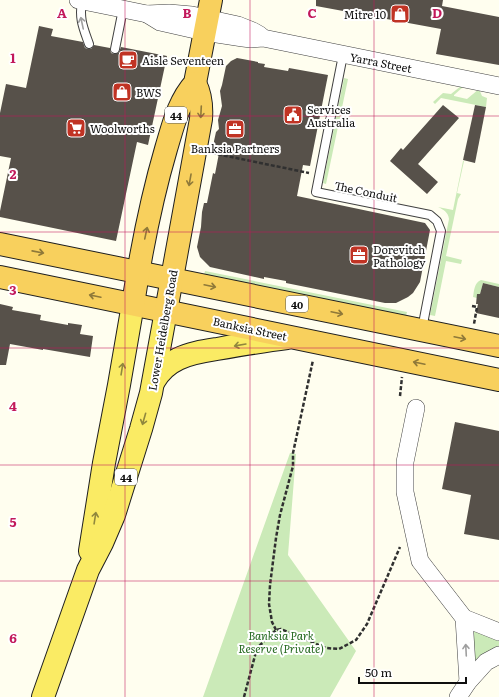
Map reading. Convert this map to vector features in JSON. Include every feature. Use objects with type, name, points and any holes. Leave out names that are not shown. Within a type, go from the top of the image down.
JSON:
[{"type":"highway","name":"Lower Heidelberg Road","points":[[133,304],[138,272],[168,141],[180,104],[195,83],[207,17]]},
{"type":"highway","name":"Lower Heidelberg Road","points":[[166,311],[201,119],[201,100],[195,83]]},
{"type":"highway","name":"40","points":[[0,244],[499,346]]},
{"type":"highway","name":"Banksia Street","points":[[0,277],[499,380]]},
{"type":"main road","name":"Lower Heidelberg Road","points":[[88,570],[104,463],[133,304]]},
{"type":"main road","name":"Lower Heidelberg Road","points":[[43,697],[88,570],[114,515],[142,429],[154,381],[166,311]]},
{"type":"main road","points":[[154,381],[158,373],[168,364],[187,355],[293,337]]},
{"type":"street","name":"Yarra Street","points":[[80,0],[121,6],[147,14],[166,24],[207,17],[243,38],[263,38],[499,86]]},
{"type":"street","points":[[416,408],[405,462],[405,492],[420,561],[464,618],[499,632]]},
{"type":"street","points":[[464,618],[468,682]]},
{"type":"street","points":[[458,697],[468,682],[486,662],[499,655]]},
{"type":"lane","points":[[80,0],[81,19],[89,44]]},
{"type":"lane","points":[[115,49],[121,6]]},
{"type":"lane","name":"The Conduit","points":[[343,54],[316,192],[430,215],[438,222],[441,231],[422,330]]},
{"type":"path","points":[[211,153],[320,175]]},
{"type":"path","points":[[472,306],[477,307],[473,326]]},
{"type":"path","points":[[276,630],[272,622],[269,604],[276,538],[280,515],[293,466],[293,453],[313,359]]},
{"type":"path","points":[[400,396],[402,376]]},
{"type":"path","points":[[244,697],[257,648],[276,630],[281,629],[326,648],[339,649],[356,640],[368,624],[400,547]]},
{"type":"green space","points":[[344,78],[348,79],[326,184],[323,183]]},
{"type":"green space","points":[[461,86],[463,87],[454,96],[467,99],[479,89],[482,96],[487,98],[486,107],[441,98],[435,104],[433,102],[443,93],[451,94]]},
{"type":"green space","points":[[463,161],[457,193],[461,194],[458,199],[446,256],[462,260],[461,264],[446,261],[435,316],[430,315],[449,219],[448,215],[438,207],[453,210]]},
{"type":"green space","points":[[205,271],[407,312],[406,316],[204,275]]},
{"type":"green space","points":[[481,280],[499,284],[499,287],[483,283],[480,294],[477,294],[477,298],[473,297],[476,285]]},
{"type":"green space","name":"Banksia Park Reserve (Private)","points":[[290,453],[296,454],[288,555],[356,651],[330,697],[203,697]]},
{"type":"green space","points":[[468,623],[499,635],[499,652],[471,674]]},
{"type":"building","points":[[316,0],[443,0],[442,6],[499,17],[499,65],[436,54],[441,29],[316,6]]},
{"type":"building","name":"Woolworths","points":[[39,26],[53,29],[51,36],[83,42],[85,48],[88,49],[91,49],[94,45],[110,48],[111,53],[116,54],[119,52],[121,47],[167,56],[148,145],[137,142],[116,241],[0,217],[11,158],[0,156],[0,113],[6,84],[26,88]]},
{"type":"building","points":[[237,58],[265,64],[264,67],[288,71],[289,68],[328,75],[310,166],[303,165],[297,196],[425,223],[430,230],[420,282],[413,293],[408,297],[396,303],[385,303],[286,283],[286,281],[264,277],[264,279],[210,267],[200,257],[197,247],[202,212],[204,203],[207,203],[220,148],[214,146],[214,141],[216,132],[219,129],[218,120],[222,106],[220,91],[226,66]]},
{"type":"building","points":[[443,105],[459,118],[418,164],[438,182],[427,194],[390,161],[401,148],[403,150]]},
{"type":"building","points":[[475,105],[486,107],[475,163],[463,160]]},
{"type":"building","points":[[483,283],[499,287],[499,318],[476,313],[478,304],[476,304],[477,294],[480,294]]},
{"type":"building","points":[[0,304],[13,307],[12,310],[41,315],[40,320],[68,325],[68,323],[82,325],[80,334],[93,336],[90,357],[10,344],[6,365],[0,365]]},
{"type":"building","points":[[455,422],[499,431],[499,540],[464,534],[471,495],[442,489]]},
{"type":"place","name":"Mitre 10","points":[[400,14]]},
{"type":"place","name":"Aisle Seventeen","points":[[128,60]]},
{"type":"place","name":"BWS","points":[[122,92]]},
{"type":"place","name":"Services Australia","points":[[293,115]]},
{"type":"place","name":"Woolworths","points":[[76,128]]},
{"type":"place","name":"Banksia Partners","points":[[235,129]]},
{"type":"place","name":"Dorevitch Pathology","points":[[359,255]]}]
